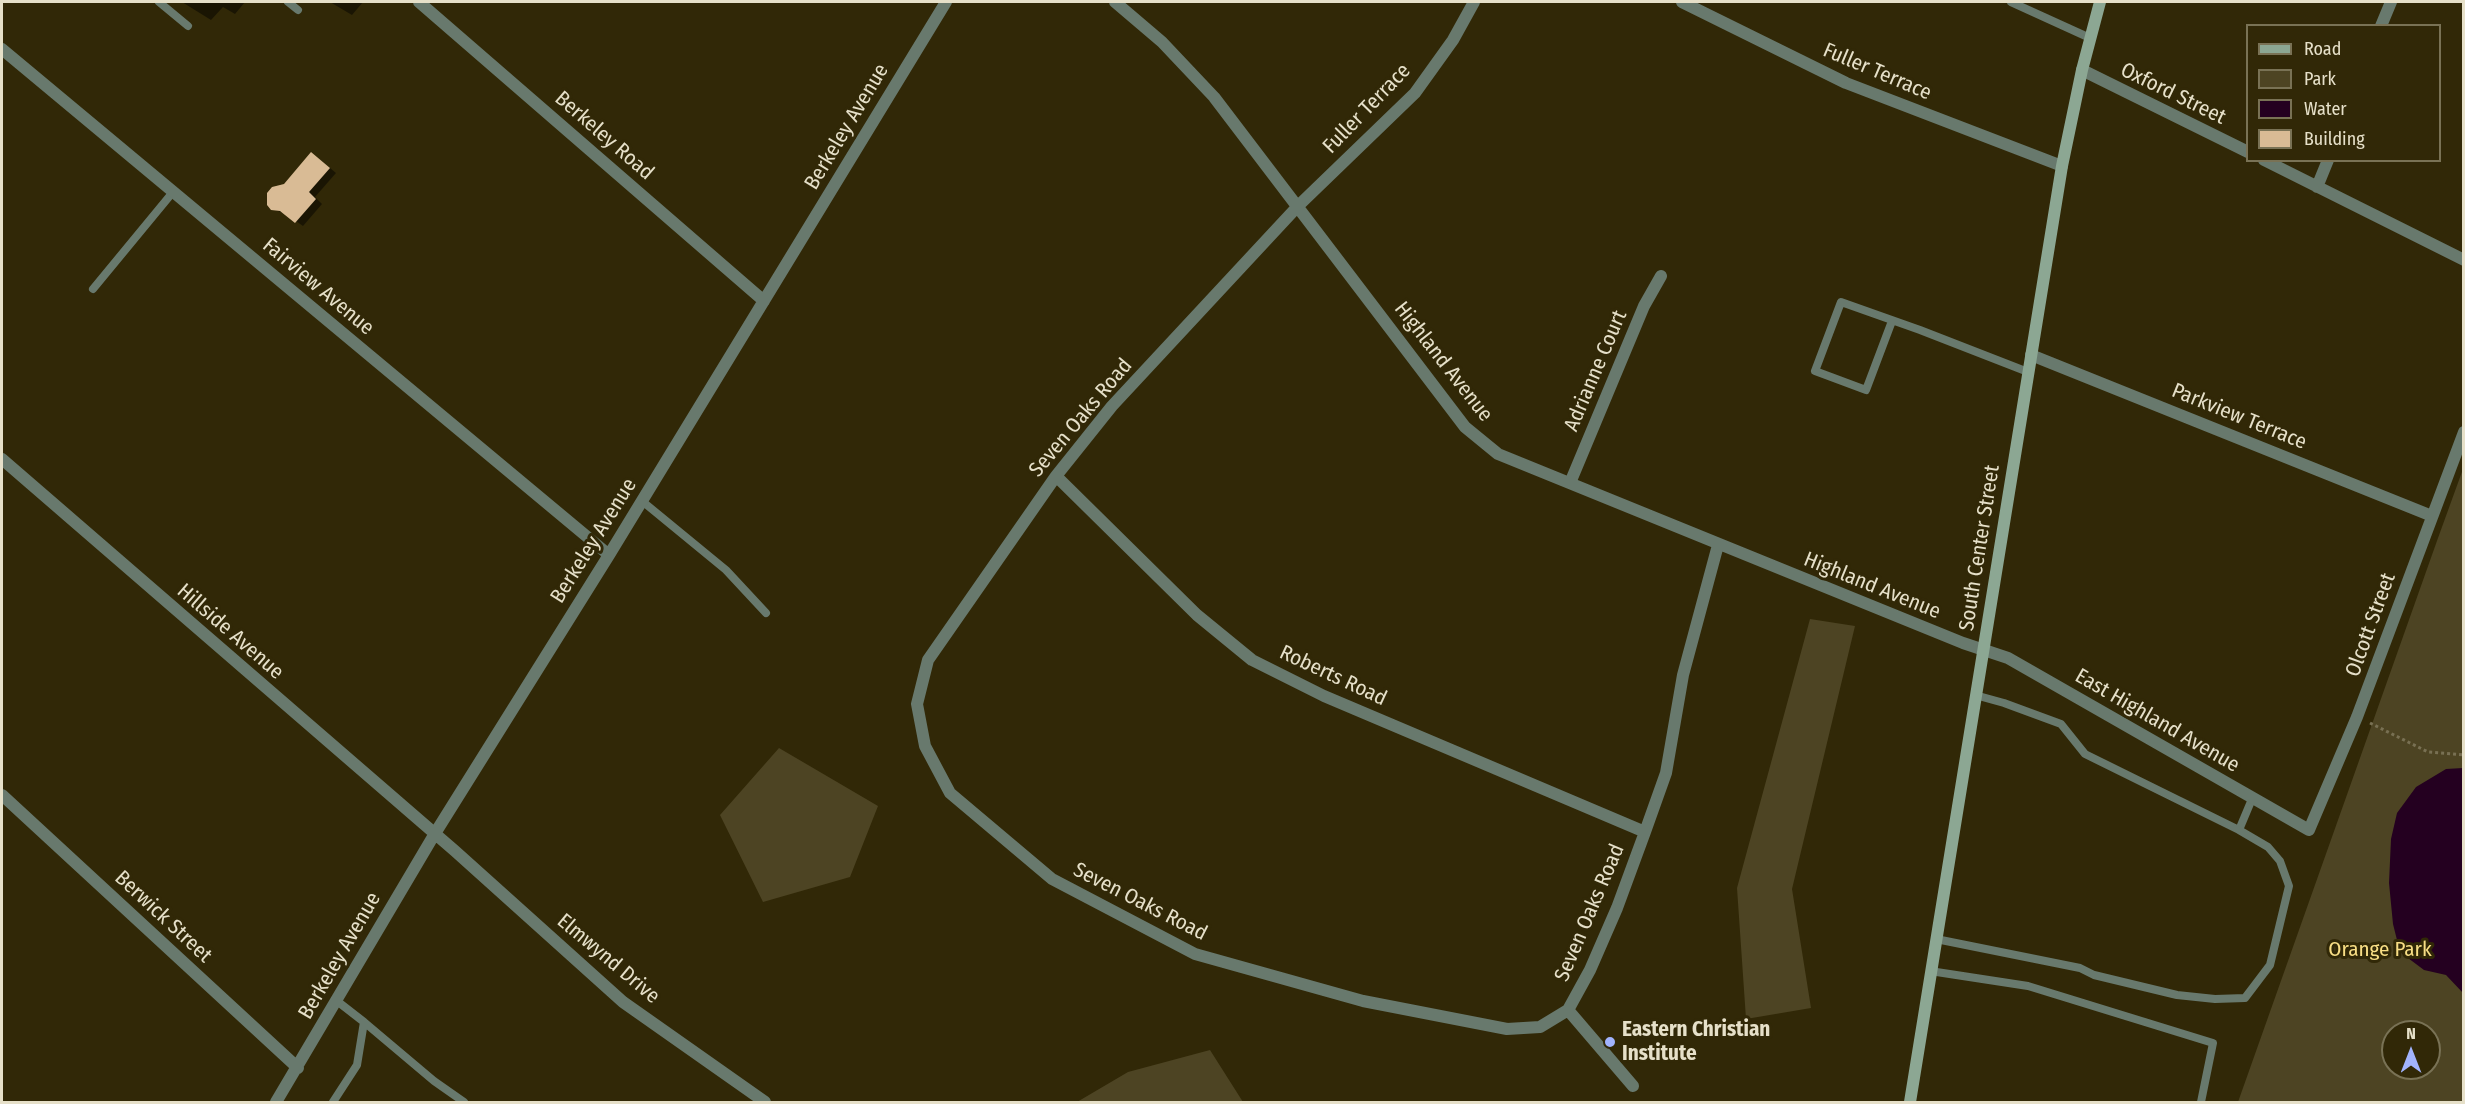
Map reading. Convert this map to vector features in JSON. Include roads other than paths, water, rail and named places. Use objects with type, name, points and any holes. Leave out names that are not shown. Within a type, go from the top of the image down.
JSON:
[{"type":"main road","name":"South Center Street","points":[[1910,1102],[2062,166],[2082,70],[2100,2]]},
{"type":"street","name":"Berkeley Road","points":[[419,2],[764,301]]},
{"type":"street","name":"Berkeley Avenue","points":[[276,1102],[434,835],[609,555],[946,2]]},
{"type":"street","name":"Highland Avenue","points":[[1115,2],[1162,42],[1214,97],[1465,427],[1498,454],[1718,545],[1983,650]]},
{"type":"street","name":"Fuller Terrace","points":[[1299,206],[1415,93],[1453,40],[1474,2]]},
{"type":"street","name":"Fuller Terrace","points":[[1682,2],[1846,83],[2062,166]]},
{"type":"street","points":[[2382,24],[2391,2]]},
{"type":"street","name":"Fairview Avenue","points":[[2,49],[609,555]]},
{"type":"street","name":"Oxford Street","points":[[2082,70],[2246,152]]},
{"type":"street","points":[[2268,162],[2463,260]]},
{"type":"street","points":[[2317,187],[2327,162]]},
{"type":"street","name":"Seven Oaks Road","points":[[1299,206],[1112,406],[1056,476],[928,660],[917,704],[925,746],[950,793],[1052,879],[1195,954],[1364,1001],[1507,1029],[1540,1027],[1568,1010],[1595,960],[1617,908],[1666,773],[1683,675],[1718,545]]},
{"type":"street","name":"Adrianne Court","points":[[1570,483],[1644,306],[1661,276]]},
{"type":"street","name":"Parkview Terrace","points":[[2031,356],[2432,516]]},
{"type":"street","name":"Olcott Street","points":[[2309,830],[2358,717],[2463,432]]},
{"type":"street","name":"Hillside Avenue","points":[[2,459],[434,835]]},
{"type":"street","name":"Roberts Road","points":[[1056,476],[1197,615],[1252,660],[1324,696],[1645,832]]},
{"type":"street","name":"East Highland Avenue","points":[[1983,650],[2008,658],[2309,830]]},
{"type":"street","name":"Berwick Street","points":[[2,795],[298,1068]]},
{"type":"street","name":"Elmwynd Drive","points":[[434,835],[623,1002],[765,1102]]},
{"type":"street","points":[[1568,1010],[1633,1086]]},
{"type":"lane","points":[[159,2],[188,26]]},
{"type":"lane","points":[[288,2],[298,10]]},
{"type":"lane","points":[[2012,2],[2090,38]]},
{"type":"lane","points":[[93,289],[173,192]]},
{"type":"lane","points":[[1892,321],[1866,390],[1815,371],[1841,302],[1892,321],[2028,372]]},
{"type":"lane","points":[[642,501],[726,570],[765,613]]},
{"type":"lane","points":[[1936,939],[2080,968],[2094,975],[2177,994],[2215,999],[2244,998],[2270,965],[2289,886],[2280,861],[2268,847],[2239,830],[2085,754],[2061,724],[1976,695]]},
{"type":"lane","points":[[2239,830],[2252,799]]},
{"type":"lane","points":[[1930,971],[2028,986],[2213,1043],[2201,1102]]},
{"type":"lane","points":[[337,1001],[434,1081],[464,1102]]},
{"type":"lane","points":[[333,1102],[357,1065],[364,1022]]},
{"type":"water","points":[[2464,768],[2463,993],[2446,975],[2424,970],[2400,952],[2393,924],[2389,883],[2391,839],[2397,813],[2416,787],[2446,769]]},
{"type":"place","name":"Eastern Christian Institute","points":[[1610,1042]]},
{"type":"park label","name":"Orange Park","points":[[2380,950]]}]
